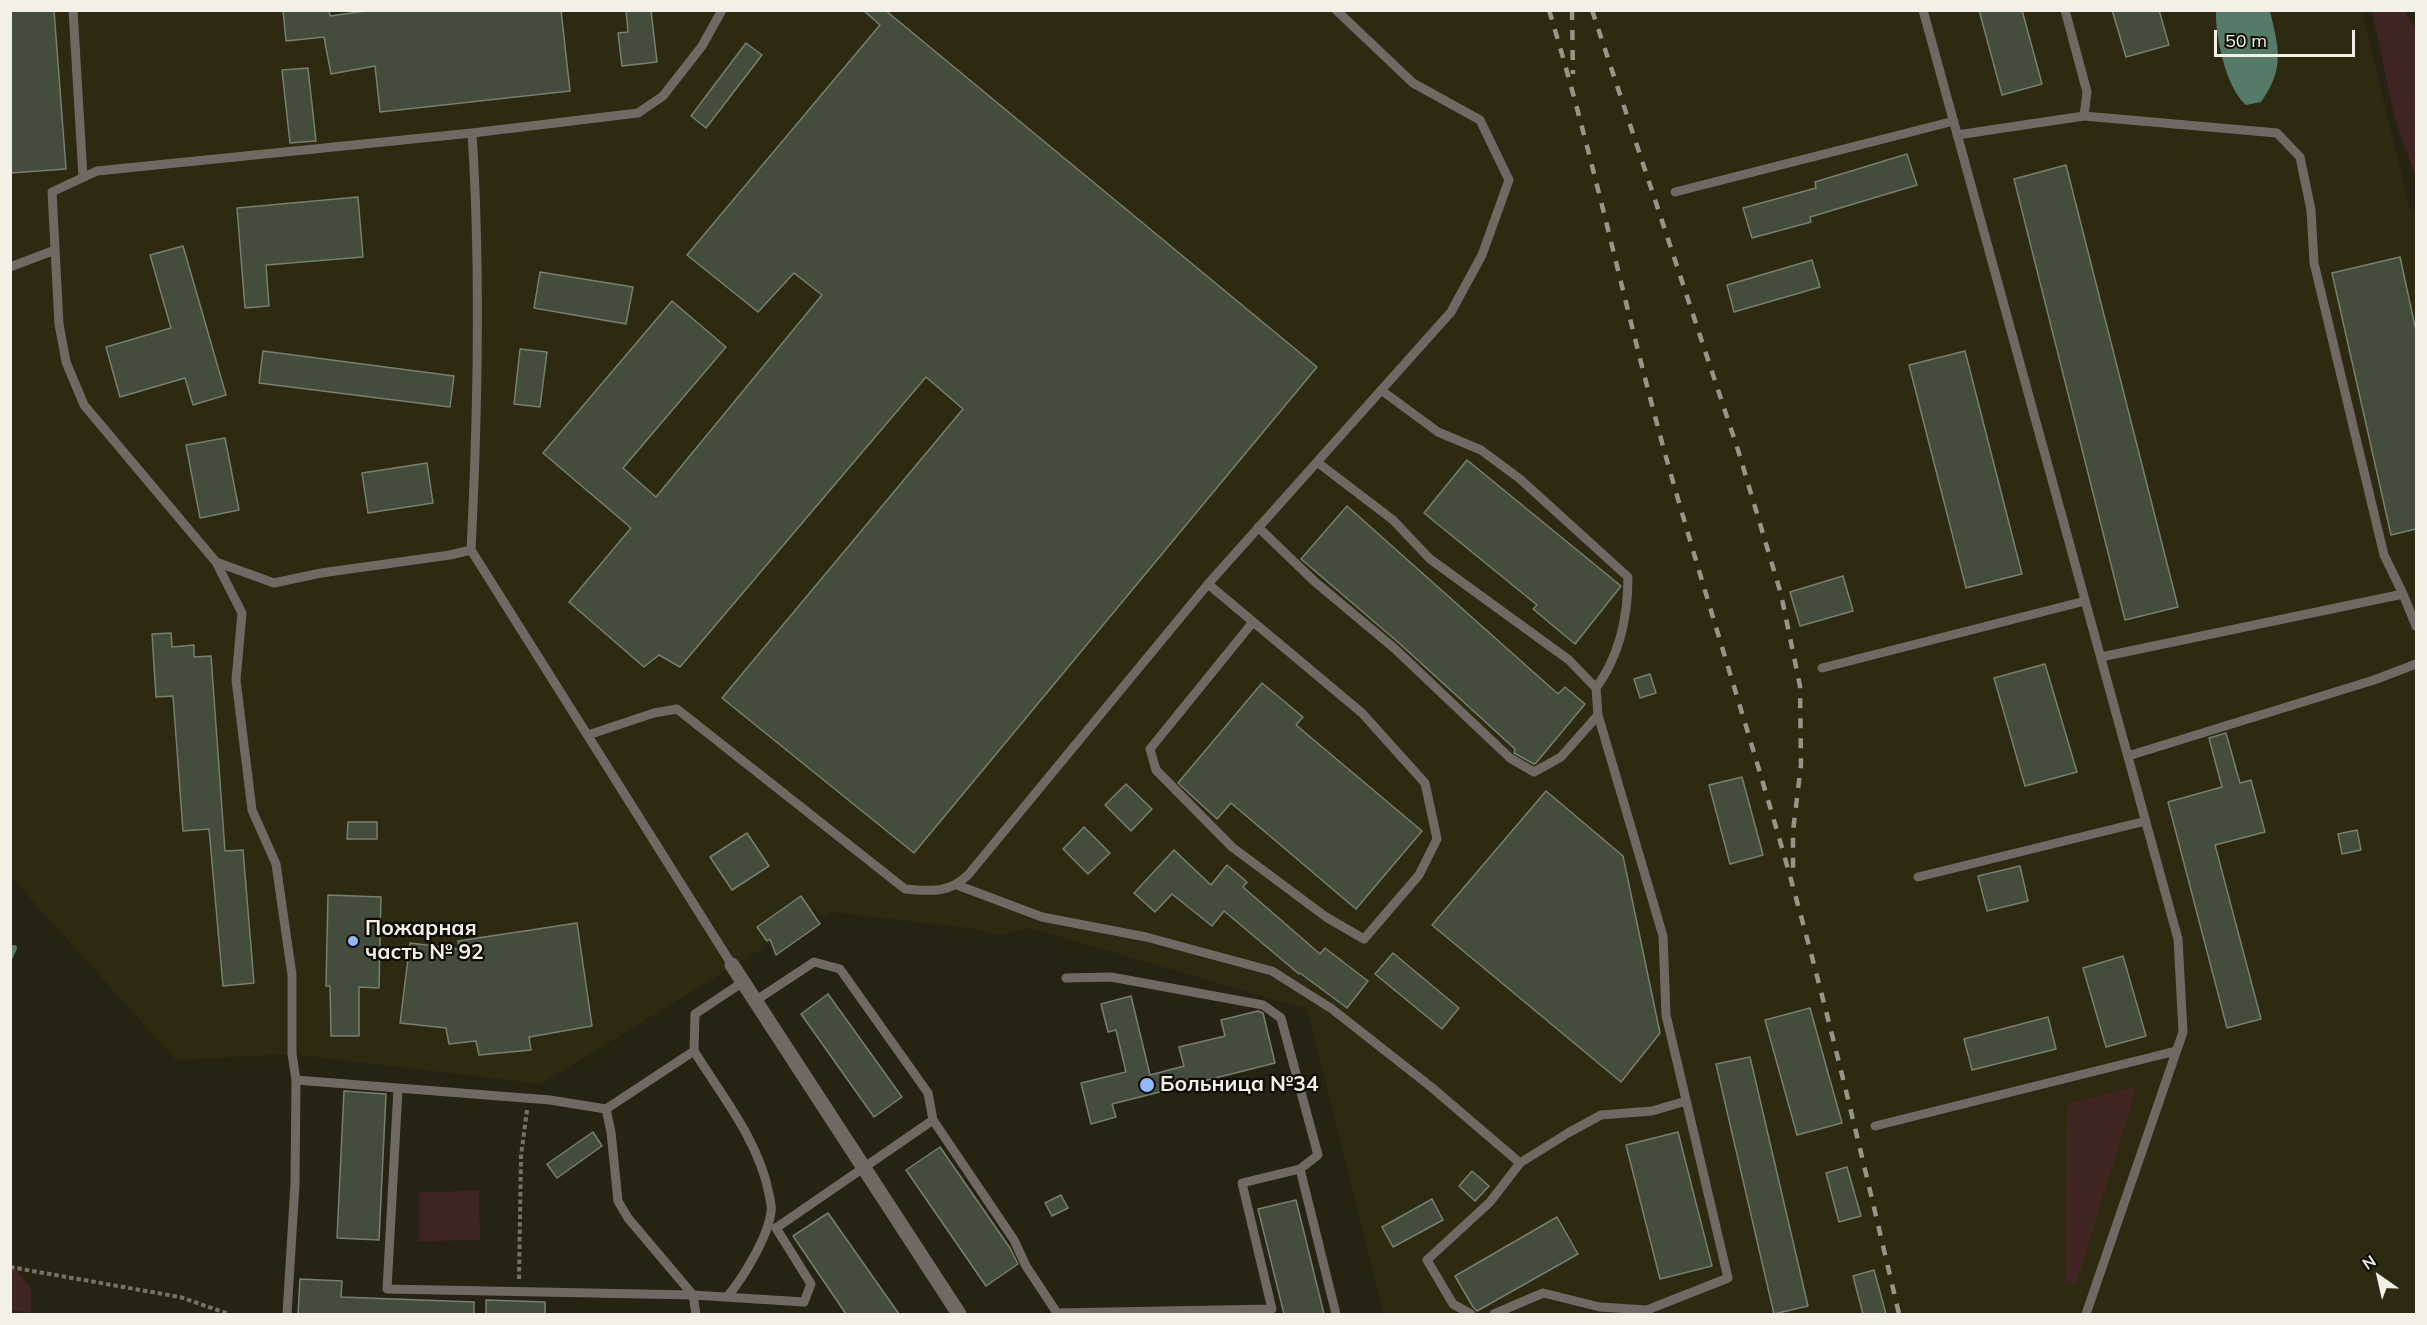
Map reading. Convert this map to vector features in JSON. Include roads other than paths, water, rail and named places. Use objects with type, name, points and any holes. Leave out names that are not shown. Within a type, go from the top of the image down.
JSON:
[{"type":"street","points":[[732,964],[959,1314]]},
{"type":"lane","points":[[73,10],[83,177]]},
{"type":"lane","points":[[287,1314],[295,1184],[296,1080],[292,1054],[292,975],[276,864],[252,810],[237,680],[242,613],[216,562],[84,405],[66,362],[59,324],[52,192],[97,171],[472,133],[638,113],[663,96],[702,46],[722,10]]},
{"type":"lane","points":[[588,735],[654,713],[677,710],[905,889],[934,892],[957,885],[1208,584],[1451,312],[1482,255],[1509,180],[1480,120],[1413,83],[1336,10]]},
{"type":"lane","points":[[1923,10],[2178,939],[2183,1032],[2086,1314]]},
{"type":"lane","points":[[2065,10],[2086,92],[2084,116]]},
{"type":"lane","points":[[1957,135],[2084,116],[2277,133],[2300,157],[2311,210],[2314,263],[2384,555],[2416,626]]},
{"type":"lane","points":[[1675,192],[1954,121]]},
{"type":"lane","points":[[472,133],[477,211],[477,433],[471,550],[732,964]]},
{"type":"lane","points":[[10,267],[55,250]]},
{"type":"lane","points":[[1381,390],[1438,432],[1481,450],[1520,479],[1628,577],[1628,607],[1622,638],[1605,675],[1596,688],[1598,715],[1663,936],[1666,1015],[1728,1278],[1647,1310],[1600,1307],[1543,1293],[1494,1314]]},
{"type":"lane","points":[[1317,462],[1394,520],[1431,559],[1569,660],[1596,688]]},
{"type":"lane","points":[[1258,527],[1314,581],[1394,648],[1510,758],[1534,772],[1561,757],[1598,715]]},
{"type":"lane","points":[[216,562],[274,583],[321,573],[471,550]]},
{"type":"lane","points":[[1208,584],[1362,712],[1425,783],[1437,839],[1419,875],[1364,939],[1326,916],[1232,847],[1156,770],[1150,749],[1253,622]]},
{"type":"lane","points":[[2101,657],[2403,594]]},
{"type":"lane","points":[[1822,668],[2085,601]]},
{"type":"lane","points":[[2128,756],[2374,680],[2416,664]]},
{"type":"lane","points":[[1918,878],[2146,821]]},
{"type":"lane","points":[[957,885],[1042,916],[1146,937],[1272,971],[1332,1009],[1430,1086],[1520,1163]]},
{"type":"lane","points":[[755,1001],[814,962],[840,969],[928,1093],[933,1120],[1014,1240],[1026,1266],[1057,1312],[1176,1313],[1272,1309],[1242,1183],[1300,1169],[1318,1155],[1281,1018],[1263,1005],[1111,977],[1066,978]]},
{"type":"lane","points":[[398,1089],[387,1289],[693,1295],[804,1302],[811,1284],[776,1228],[767,1184],[756,1149],[694,1052],[695,1014],[743,982]]},
{"type":"lane","points":[[1875,1126],[2176,1051]]},
{"type":"lane","points":[[296,1080],[529,1099],[606,1109],[694,1052]]},
{"type":"lane","points":[[1472,1314],[1453,1304],[1427,1260],[1490,1202],[1520,1163],[1601,1115],[1652,1111],[1686,1101]]},
{"type":"lane","points":[[606,1109],[611,1132],[618,1201],[628,1218],[693,1295],[696,1314]]},
{"type":"lane","points":[[776,1228],[933,1120]]},
{"type":"lane","points":[[1300,1169],[1336,1314]]},
{"type":"lane","points":[[726,1298],[746,1271],[772,1211]]},
{"type":"waterway","points":[[10,957],[14,948]]},
{"type":"railway","points":[[1549,10],[1580,121],[1666,457],[1780,841],[1812,958],[1899,1314]]},
{"type":"railway","points":[[1572,10],[1573,74]]},
{"type":"railway","points":[[1592,10],[1738,450],[1781,594],[1800,686],[1801,765],[1793,831],[1793,869]]},
{"type":"place","name":"Пожарная часть № 92","points":[[353,941]]},
{"type":"place","name":"Больница №34","points":[[1147,1085]]}]
